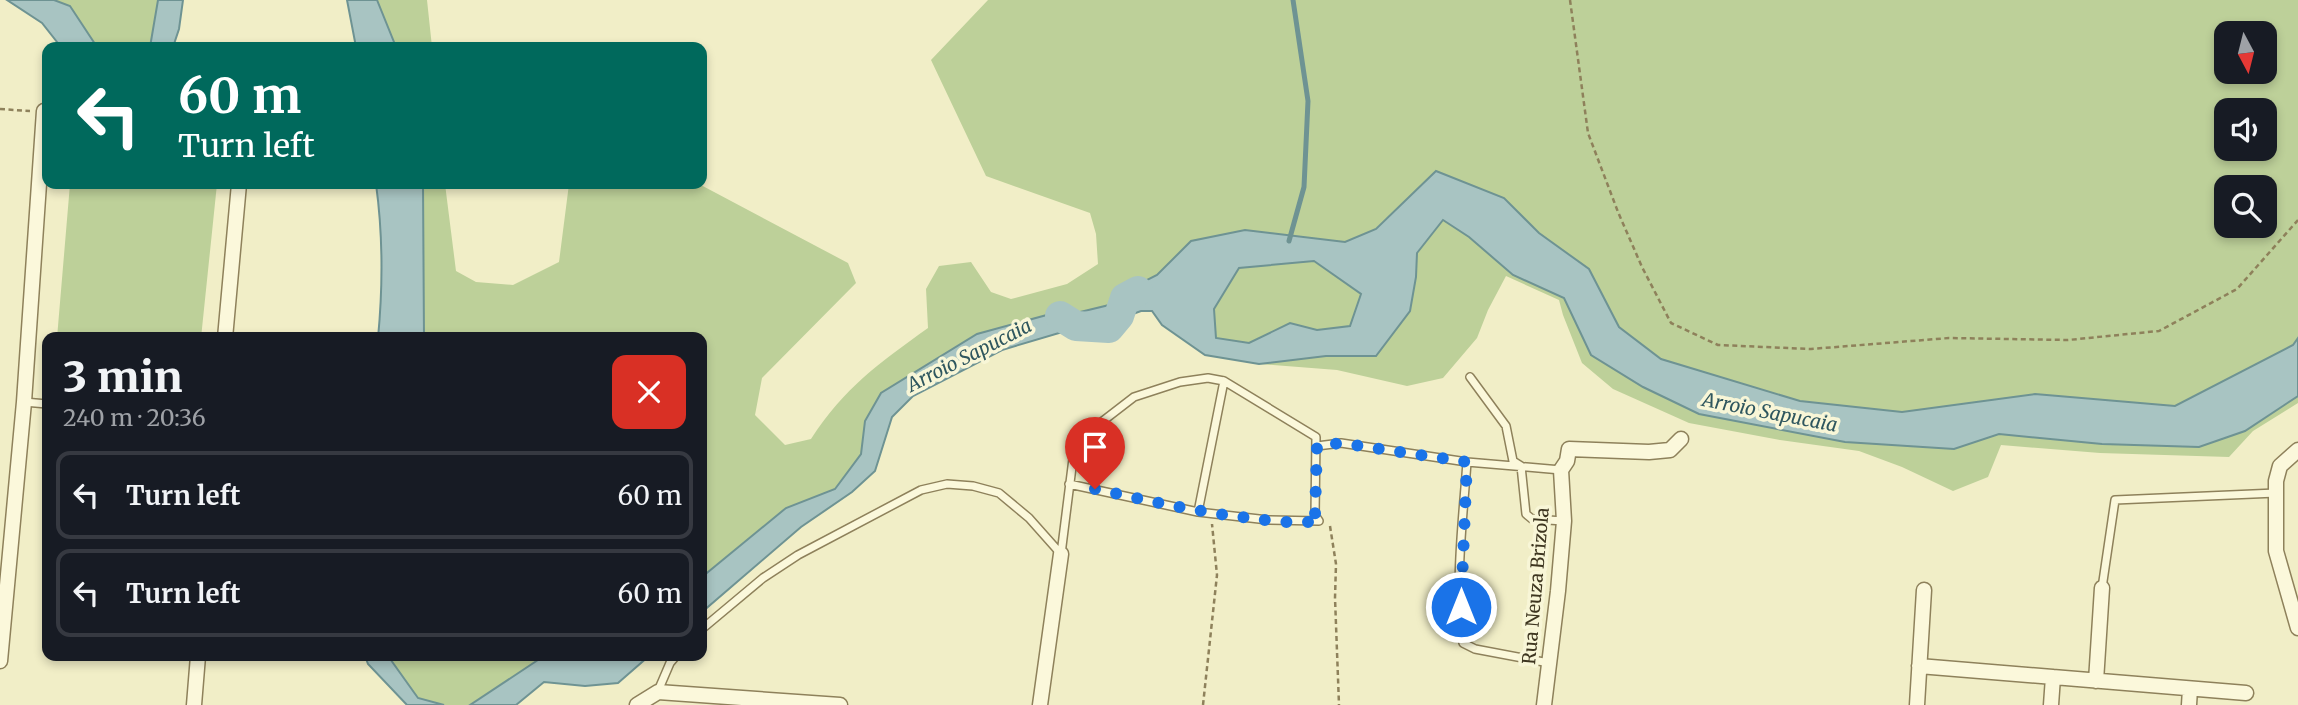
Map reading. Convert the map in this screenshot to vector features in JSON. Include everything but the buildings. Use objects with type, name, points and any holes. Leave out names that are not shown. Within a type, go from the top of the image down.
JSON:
[{"type":"street","points":[[0,661],[24,402],[42,164]]},
{"type":"street","points":[[226,332],[239,189]]},
{"type":"street","points":[[1561,470],[1567,461],[1569,449],[1649,452],[1670,450],[1681,439]]},
{"type":"street","points":[[2298,450],[2280,466],[2276,487],[2276,551],[2292,577],[2298,628]]},
{"type":"street","name":"Rua Neuza Brizola","points":[[1544,705],[1558,591],[1563,521],[1561,470]]},
{"type":"street","points":[[1040,705],[1061,554]]},
{"type":"street","points":[[2096,681],[2102,588]]},
{"type":"street","points":[[1917,705],[1924,590]]},
{"type":"street","points":[[194,705],[198,661]]},
{"type":"street","points":[[1919,666],[2246,693]]},
{"type":"street","points":[[2050,705],[2053,677]]},
{"type":"street","points":[[2189,705],[2190,689]]},
{"type":"street","points":[[637,705],[658,692],[840,705]]},
{"type":"lane","points":[[1470,376],[1506,426],[1513,461],[1521,466]]},
{"type":"lane","points":[[1061,554],[1074,451],[1086,434],[1134,397],[1180,382],[1208,378],[1224,381],[1316,437],[1315,515],[1320,521]]},
{"type":"lane","points":[[1198,512],[1224,381]]},
{"type":"lane","points":[[24,402],[42,404]]},
{"type":"lane","points":[[1317,446],[1341,443],[1467,462],[1561,470]]},
{"type":"lane","points":[[1467,462],[1461,564],[1463,643],[1475,649],[1549,663]]},
{"type":"lane","points":[[1521,466],[1526,514],[1532,519],[1563,521]]},
{"type":"lane","points":[[707,625],[763,578],[799,555],[921,490],[947,484],[973,486],[999,493],[1028,518],[1061,554]]},
{"type":"lane","points":[[1069,484],[1198,512],[1268,520],[1320,521]]},
{"type":"lane","points":[[2102,588],[2115,500],[2276,487]]},
{"type":"lane","points":[[658,692],[672,661]]},
{"type":"path","points":[[1570,0],[1588,133],[1618,212],[1671,323],[1718,345],[1811,349],[1948,338],[2068,340],[2159,331],[2237,289],[2298,220]]},
{"type":"path","points":[[0,109],[42,111]]},
{"type":"path","points":[[1203,705],[1217,575],[1211,513]]},
{"type":"path","points":[[1320,521],[1329,522],[1336,564],[1339,705]]},
{"type":"green space","points":[[54,0],[158,0],[151,42],[94,42],[70,6]]},
{"type":"green space","points":[[377,0],[427,0],[431,42],[394,42]]},
{"type":"green space","points":[[988,0],[2298,0],[2298,338],[2293,345],[2175,406],[2035,394],[1902,412],[1800,401],[1661,359],[1619,327],[1589,269],[1539,233],[1504,198],[1436,171],[1375,229],[1345,242],[1245,230],[1191,241],[1157,275],[1131,288],[1109,305],[1076,313],[1054,313],[976,334],[865,421],[861,454],[835,489],[786,508],[707,573],[707,332],[424,332],[423,189],[446,189],[456,271],[476,282],[513,285],[559,262],[568,189],[707,188],[848,263],[856,283],[762,378],[755,415],[785,445],[811,439],[863,377],[928,328],[926,289],[939,266],[971,262],[991,292],[1011,299],[1067,284],[1098,264],[1096,234],[1090,213],[986,176],[931,60]]},
{"type":"green space","points":[[70,189],[216,189],[202,332],[58,332]]},
{"type":"green space","points":[[1443,220],[1469,237],[1513,275],[1564,298],[1591,355],[1643,387],[1699,414],[1845,442],[1953,449],[1999,434],[2102,444],[2199,447],[2245,431],[2298,396],[2298,403],[2253,431],[2229,457],[2100,453],[2001,445],[1988,477],[1953,491],[1902,467],[1859,451],[1689,423],[1613,389],[1582,363],[1559,300],[1506,276],[1477,338],[1443,378],[1407,386],[1337,370],[1259,364],[1326,356],[1376,356],[1416,277],[1417,253]]},
{"type":"green space","points":[[1314,261],[1361,294],[1350,326],[1317,330],[1290,323],[1249,343],[1216,338],[1214,309],[1239,267]]},
{"type":"green space","points":[[392,661],[536,661],[470,705],[444,705],[418,698]]},
{"type":"water","points":[[7,0],[54,0],[70,6],[94,42],[57,42],[42,23]]},
{"type":"water","points":[[158,0],[183,0],[175,42],[151,42]]},
{"type":"water","points":[[347,0],[377,0],[394,42],[355,42]]},
{"type":"water","points":[[1436,171],[1504,198],[1539,233],[1589,269],[1619,327],[1661,359],[1800,401],[1902,412],[2035,394],[2175,406],[2293,345],[2298,338],[2298,396],[2245,431],[2199,447],[2102,444],[1999,434],[1954,449],[1845,442],[1699,414],[1643,387],[1591,355],[1564,298],[1513,275],[1469,237],[1443,220],[1417,253],[1410,311],[1376,356],[1326,356],[1259,364],[1205,355],[1162,325],[1152,311],[1141,311],[1081,333],[1059,333],[1002,350],[913,396],[892,417],[875,471],[852,492],[801,527],[707,608],[707,573],[786,508],[835,489],[861,454],[865,421],[881,393],[977,334],[1054,313],[1076,313],[1109,305],[1131,288],[1157,275],[1191,241],[1245,230],[1345,242],[1376,229]],"holes":[[[1314,261],[1361,294],[1350,326],[1317,330],[1290,323],[1249,343],[1216,338],[1214,309],[1239,268]]]},
{"type":"water","points":[[377,189],[423,189],[424,332],[378,332],[382,261]]},
{"type":"water","points":[[367,661],[392,661],[418,698],[444,705],[407,705]]},
{"type":"water","points":[[536,661],[643,661],[618,683],[585,686],[544,682],[516,705],[470,705]]},
{"type":"waterway","points":[[1289,241],[1304,187],[1308,101],[1293,0]]},
{"type":"waterway","name":"Arroio Sapucaia","points":[[1060,316],[1076,326],[1109,328],[1119,316],[1125,298],[1138,291]]},
{"type":"route","points":[[1095,489],[1198,512],[1309,522],[1320,521],[1315,515],[1317,446],[1341,443],[1467,462],[1461,607]]}]
